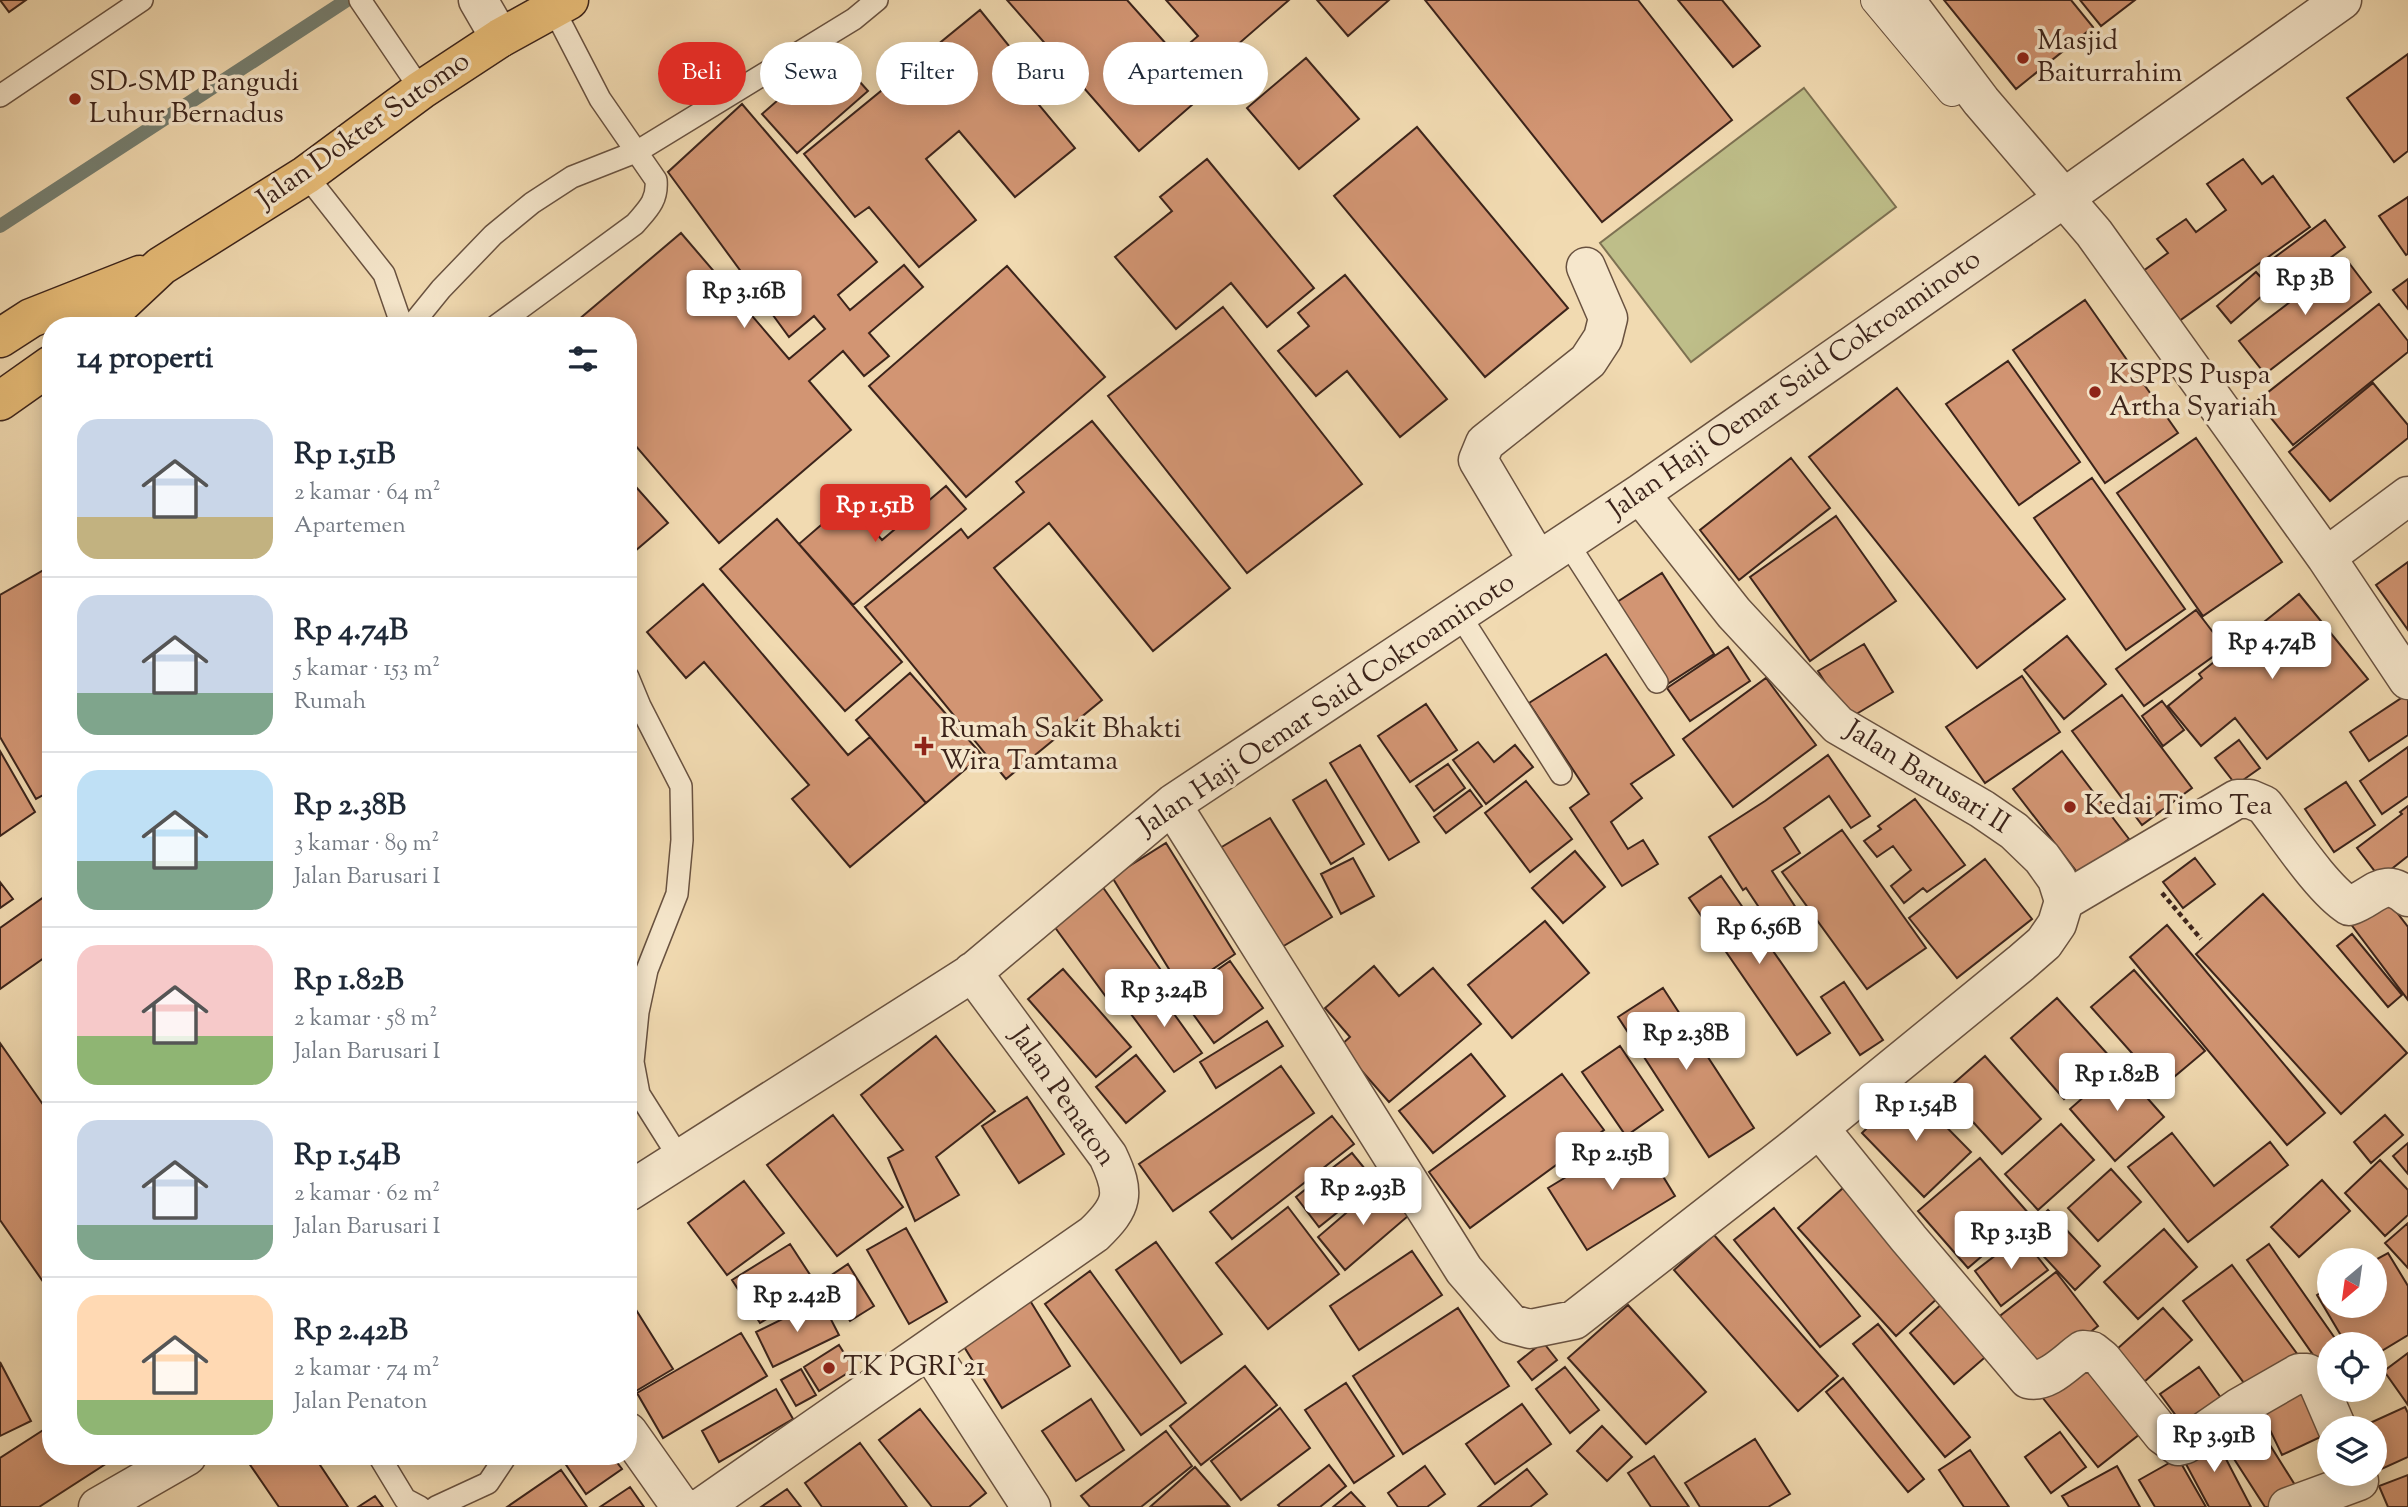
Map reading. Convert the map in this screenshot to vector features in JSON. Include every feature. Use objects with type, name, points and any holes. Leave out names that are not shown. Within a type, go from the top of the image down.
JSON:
[{"type":"highway","name":"Jalan Dokter Sutomo","points":[[107,317],[161,267],[306,175],[421,90],[500,38],[562,5]]},
{"type":"highway","name":"Jalan Dokter Sutomo","points":[[0,338],[31,318],[161,267]]},
{"type":"highway","points":[[0,401],[42,371]]},
{"type":"street","points":[[478,0],[500,38]]},
{"type":"street","points":[[1876,0],[1954,93],[2094,233],[2326,557],[2408,680]]},
{"type":"street","points":[[1905,0],[2059,200]]},
{"type":"street","name":"Jalan Haji Oemar Said Cokroaminoto","points":[[637,1186],[972,972],[1172,805],[1640,494],[2342,0]]},
{"type":"street","points":[[1553,552],[1478,460],[1485,443],[1588,361],[1603,338],[1608,318],[1586,267]]},
{"type":"street","name":"Jalan Barusari II","points":[[1640,494],[1734,613],[1838,725],[1982,809],[2014,831],[2042,858],[2057,879],[2064,901]]},
{"type":"street","points":[[2326,557],[2408,496]]},
{"type":"street","points":[[1172,805],[1464,1270],[1511,1324],[1531,1329],[1574,1320],[1940,1032],[2044,943],[2057,924],[2064,901],[2237,799],[2250,799],[2264,805],[2332,891],[2349,905],[2358,903],[2386,886],[2396,887],[2408,897]]},
{"type":"street","name":"Jalan Penaton","points":[[702,1507],[1094,1234],[1114,1214],[1120,1194],[1117,1174],[1108,1156],[972,972]]},
{"type":"street","points":[[1819,1128],[2028,1379],[2037,1381],[2046,1377],[2082,1350],[2092,1352],[2102,1359],[2163,1435],[2178,1446],[2186,1444],[2238,1408],[2299,1373],[2315,1377],[2332,1416]]},
{"type":"street","points":[[929,1349],[1031,1507]]},
{"type":"street","points":[[637,1445],[681,1507]]},
{"type":"street","points":[[98,1507],[171,1465]]},
{"type":"street","points":[[2288,1507],[2362,1487]]},
{"type":"lane","points":[[0,96],[142,0]]},
{"type":"lane","points":[[360,0],[421,90]]},
{"type":"lane","points":[[418,317],[492,235],[532,203],[572,177],[638,151],[854,19],[877,0]]},
{"type":"lane","points":[[508,317],[635,224],[649,208],[657,193],[656,180],[600,99],[584,67],[562,5]]},
{"type":"lane","points":[[306,175],[384,275],[399,317]]},
{"type":"lane","points":[[1553,552],[1657,682]]},
{"type":"lane","points":[[1459,614],[1561,775]]},
{"type":"lane","points":[[637,715],[681,786],[682,840],[677,894],[647,970],[637,1022]]},
{"type":"lane","points":[[637,1083],[639,1094],[680,1159]]},
{"type":"lane","points":[[384,1465],[405,1499],[420,1507]]},
{"type":"lane","points":[[436,1507],[488,1483],[500,1465]]},
{"type":"path","points":[[2134,860],[2201,939]]},
{"type":"green space","points":[[1804,88],[1896,207],[1691,362],[1600,243]]},
{"type":"building","points":[[0,0],[26,0],[9,12]]},
{"type":"building","points":[[1007,0],[1127,0],[1164,42],[1103,42],[1103,105],[1192,105],[1139,151],[1089,94],[1089,42],[1044,42]]},
{"type":"building","points":[[1166,0],[1289,0],[1241,42],[1191,42],[1198,36]]},
{"type":"building","points":[[1317,0],[1389,0],[1348,36]]},
{"type":"building","points":[[1425,0],[1638,0],[1732,120],[1602,222]]},
{"type":"building","points":[[1678,0],[1722,0],[1760,46],[1733,67]]},
{"type":"building","name":"Masjid Baiturrahim","points":[[1944,0],[2071,0],[2093,27],[2016,89]]},
{"type":"building","points":[[2080,0],[2135,0],[2101,26]]},
{"type":"building","points":[[980,10],[1006,42],[992,42],[992,105],[1039,105],[1075,148],[1015,197],[959,131],[926,159],[976,220],[919,267],[869,207],[855,217],[804,154],[876,95],[876,105],[978,105],[978,42],[941,42]]},
{"type":"building","points":[[2408,54],[2408,151],[2394,162],[2347,98]]},
{"type":"building","points":[[1306,58],[1359,119],[1299,169],[1247,108],[1251,105],[1268,105],[1268,90]]},
{"type":"building","points":[[862,84],[868,91],[862,96]]},
{"type":"building","points":[[741,105],[877,262],[838,295],[850,310],[904,265],[923,287],[869,333],[889,356],[864,376],[843,351],[809,381],[851,430],[719,543],[637,447],[637,317],[582,317],[681,233],[789,359],[825,329],[814,316],[789,337],[668,172]]},
{"type":"building","points":[[772,105],[852,105],[797,153],[762,114]]},
{"type":"building","points":[[1417,127],[1568,308],[1485,377],[1334,196]]},
{"type":"building","points":[[1207,159],[1314,288],[1267,327],[1231,283],[1176,329],[1115,257],[1172,211],[1160,197]]},
{"type":"building","points":[[2243,159],[2262,184],[2273,176],[2310,227],[2175,324],[2139,274],[2168,253],[2157,239],[2186,219],[2196,232],[2226,210],[2207,184]]},
{"type":"building","points":[[2408,197],[2408,254],[2406,255],[2379,216]]},
{"type":"building","points":[[2325,220],[2345,247],[2283,293],[2263,266]]},
{"type":"building","points":[[2346,259],[2371,292],[2265,374],[2239,341]]},
{"type":"building","points":[[1007,266],[1105,377],[966,497],[869,386]]},
{"type":"building","points":[[2256,272],[2271,288],[2231,323],[2217,306]]},
{"type":"building","points":[[1345,275],[1447,399],[1400,437],[1347,371],[1316,396],[1278,351],[1309,326],[1298,313]]},
{"type":"building","points":[[2408,279],[2408,309],[2393,290]]},
{"type":"building","name":"KSPPS Puspa Artha Syariah","points":[[2085,300],[2178,433],[2105,483],[2013,350]]},
{"type":"building","points":[[2379,304],[2408,341],[2408,352],[2293,445],[2257,401]]},
{"type":"building","points":[[1223,307],[1362,484],[1247,573],[1108,396]]},
{"type":"building","points":[[2008,361],[2080,462],[2019,505],[1946,404]]},
{"type":"building","points":[[2373,383],[2408,425],[2408,438],[2330,501],[2289,452]]},
{"type":"building","points":[[1897,388],[2065,599],[1977,668],[1809,457]]},
{"type":"building","points":[[1092,421],[1230,588],[1153,651],[1049,523],[994,568],[1102,700],[1006,779],[865,607],[961,529],[968,538],[1024,492],[1016,482]]},
{"type":"building","points":[[2196,438],[2282,562],[2203,616],[2117,493]]},
{"type":"building","points":[[1791,458],[1830,508],[1739,580],[1700,530]]},
{"type":"building","points":[[2092,478],[2185,609],[2126,650],[2034,518]]},
{"type":"building","points":[[946,486],[966,509],[853,605],[799,544],[849,501],[882,540]]},
{"type":"building","points":[[637,488],[668,523],[637,549]]},
{"type":"building","points":[[1836,516],[1896,601],[1810,661],[1750,577]]},
{"type":"building","points":[[777,519],[902,662],[845,711],[720,569]]},
{"type":"building","points":[[2408,562],[2408,630],[2376,585]]},
{"type":"building","points":[[42,571],[42,796],[36,799],[0,737],[0,595]]},
{"type":"building","points":[[1662,573],[1714,654],[1666,685],[1614,604]]},
{"type":"building","points":[[703,584],[848,755],[870,737],[926,803],[850,867],[792,799],[809,785],[704,662],[686,678],[647,632]]},
{"type":"building","points":[[2299,594],[2368,679],[2267,759],[2235,718],[2201,746],[2168,706],[2202,678],[2199,674]]},
{"type":"building","points":[[2196,610],[2225,648],[2144,706],[2116,669]]},
{"type":"building","points":[[2067,636],[2106,684],[2064,719],[2024,670]]},
{"type":"building","points":[[1864,644],[1893,692],[1848,719],[1818,671]]},
{"type":"building","points":[[1728,647],[1750,681],[1690,721],[1667,688]]},
{"type":"building","points":[[1606,654],[1674,755],[1631,784],[1642,798],[1611,822],[1628,849],[1643,840],[1658,864],[1622,886],[1570,808],[1589,794],[1529,703]]},
{"type":"building","points":[[910,673],[982,755],[926,803],[856,720]]},
{"type":"building","points":[[2022,676],[2060,732],[1985,783],[1946,727]]},
{"type":"building","points":[[1766,678],[1816,745],[1733,807],[1683,739]]},
{"type":"building","points":[[2122,695],[2192,788],[2142,825],[2072,731]]},
{"type":"building","points":[[2406,695],[2408,735],[2369,761],[2350,732]]},
{"type":"building","points":[[2162,701],[2184,730],[2163,746],[2142,716]]},
{"type":"building","points":[[1426,704],[1457,750],[1410,782],[1378,736]]},
{"type":"building","points":[[2239,740],[2260,768],[2236,785],[2215,758]]},
{"type":"building","points":[[1478,742],[1494,762],[1515,745],[1533,767],[1486,804],[1453,760]]},
{"type":"building","points":[[1360,745],[1419,842],[1389,860],[1330,763]]},
{"type":"building","points":[[2408,747],[2408,796],[2382,814],[2360,781]]},
{"type":"building","points":[[0,751],[35,812],[0,836]]},
{"type":"building","points":[[2062,751],[2129,839],[2080,876],[2013,789]]},
{"type":"building","points":[[1828,755],[1870,816],[1851,828],[1829,796],[1784,828],[1800,853],[1772,871],[1798,911],[1772,927],[1746,888],[1743,890],[1709,837],[1765,801]]},
{"type":"building","points":[[1448,764],[1465,788],[1434,811],[1416,786]]},
{"type":"building","points":[[1326,780],[1364,844],[1331,864],[1293,800]]},
{"type":"building","points":[[1526,781],[1572,839],[1530,872],[1485,813]]},
{"type":"building","points":[[2346,782],[2375,825],[2334,852],[2305,809]]},
{"type":"building","points":[[1470,790],[1482,806],[1446,833],[1434,817]]},
{"type":"building","points":[[1915,799],[1965,865],[1927,892],[1923,888],[1904,903],[1891,886],[1911,870],[1893,846],[1877,857],[1864,841],[1881,829],[1878,826]]},
{"type":"building","points":[[2408,806],[2408,856],[2380,878],[2357,848],[2402,814],[2400,812]]},
{"type":"building","points":[[1270,818],[1332,917],[1272,953],[1210,854]]},
{"type":"building","points":[[1842,830],[1926,948],[1867,989],[1782,872]]},
{"type":"building","points":[[1166,843],[1235,954],[1182,990],[1112,877]]},
{"type":"building","points":[[1575,851],[1605,887],[1563,923],[1532,888]]},
{"type":"building","points":[[1353,858],[1374,896],[1341,914],[1321,874]]},
{"type":"building","points":[[2195,858],[2215,884],[2183,908],[2163,882]]},
{"type":"building","points":[[1985,859],[2032,919],[1957,978],[1909,918]]},
{"type":"building","points":[[1721,876],[1830,1033],[1797,1055],[1689,898]]},
{"type":"building","points":[[0,882],[13,899],[0,908]]},
{"type":"building","points":[[1102,886],[1163,973],[1115,1009],[1051,922]]},
{"type":"building","points":[[2263,894],[2407,1053],[2341,1114],[2196,954]]},
{"type":"building","points":[[2385,897],[2408,927],[2408,1000],[2350,923]]},
{"type":"building","points":[[42,898],[42,959],[0,989],[0,928]]},
{"type":"building","points":[[1545,921],[1589,973],[1512,1038],[1468,985]]},
{"type":"building","points":[[2167,925],[2325,1113],[2287,1145],[2130,957]]},
{"type":"building","points":[[2352,934],[2402,995],[2388,1007],[2337,946]]},
{"type":"building","points":[[1230,961],[1263,1008],[1214,1043],[1180,996]]},
{"type":"building","points":[[1374,966],[1399,996],[1433,968],[1481,1024],[1389,1102],[1340,1046],[1350,1037],[1325,1008]]},
{"type":"building","points":[[1063,969],[1131,1047],[1096,1077],[1028,999]]},
{"type":"building","points":[[2134,970],[2205,1051],[2162,1087],[2091,1007]]},
{"type":"building","points":[[1844,982],[1883,1040],[1860,1055],[1821,997]]},
{"type":"building","points":[[1154,986],[1202,1053],[1174,1072],[1125,1006]]},
{"type":"building","points":[[1663,988],[1754,1128],[1709,1157],[1618,1017]]},
{"type":"building","points":[[2057,998],[2111,1058],[2064,1099],[2011,1038]]},
{"type":"building","points":[[1267,1021],[1283,1046],[1216,1088],[1200,1062]]},
{"type":"building","points":[[936,1036],[995,1111],[936,1157],[959,1195],[915,1221],[888,1158],[903,1150],[861,1095]]},
{"type":"building","points":[[0,1043],[42,1103],[42,1280],[0,1220]]},
{"type":"building","points":[[1620,1046],[1663,1110],[1626,1136],[1582,1072]]},
{"type":"building","points":[[1471,1054],[1505,1096],[1433,1153],[1399,1111]]},
{"type":"building","points":[[1136,1055],[1165,1091],[1126,1123],[1096,1087]]},
{"type":"building","points":[[1985,1056],[2041,1119],[2002,1154],[1945,1091]]},
{"type":"building","points":[[1281,1066],[1314,1113],[1173,1211],[1139,1164]]},
{"type":"building","points":[[2119,1066],[2164,1117],[2115,1161],[2070,1109]]},
{"type":"building","points":[[1562,1074],[1604,1130],[1470,1228],[1429,1172]]},
{"type":"building","points":[[1908,1088],[1971,1152],[1924,1197],[1862,1133]]},
{"type":"building","points":[[1027,1097],[1064,1154],[1019,1183],[982,1126]]},
{"type":"building","points":[[833,1115],[903,1207],[837,1256],[767,1165]]},
{"type":"building","points":[[2385,1115],[2403,1135],[2371,1163],[2354,1142]]},
{"type":"building","points":[[1332,1116],[1354,1144],[1232,1239],[1210,1212]]},
{"type":"building","points":[[2061,1124],[2094,1160],[2038,1210],[2005,1174]]},
{"type":"building","points":[[2172,1133],[2214,1186],[2270,1142],[2288,1165],[2188,1242],[2128,1167]]},
{"type":"building","points":[[1637,1134],[1675,1196],[1587,1250],[1548,1188]]},
{"type":"building","points":[[2408,1143],[2408,1174],[2393,1156]]},
{"type":"building","points":[[1352,1153],[1374,1180],[1345,1204],[1322,1176]]},
{"type":"building","points":[[1980,1158],[2030,1215],[1968,1268],[1918,1211]]},
{"type":"building","points":[[2380,1160],[2408,1190],[2408,1215],[2385,1236],[2345,1193]]},
{"type":"building","points":[[2111,1169],[2141,1202],[2098,1241],[2068,1208]]},
{"type":"building","points":[[2322,1180],[2350,1211],[2299,1257],[2271,1227]]},
{"type":"building","points":[[744,1181],[784,1233],[727,1275],[688,1223]]},
{"type":"building","points":[[1316,1181],[1339,1211],[1319,1227],[1296,1197]]},
{"type":"building","points":[[1380,1184],[1408,1216],[1345,1270],[1318,1237]]},
{"type":"building","points":[[1843,1188],[1940,1296],[1896,1336],[1798,1228]]},
{"type":"building","points":[[1288,1207],[1339,1274],[1268,1329],[1216,1263]]},
{"type":"building","points":[[1774,1208],[1860,1316],[1820,1347],[1734,1240]]},
{"type":"building","points":[[2048,1210],[2100,1266],[2075,1290],[2023,1234]]},
{"type":"building","points":[[2408,1223],[2408,1268],[2385,1243]]},
{"type":"building","points":[[906,1228],[947,1302],[909,1324],[867,1250]]},
{"type":"building","points":[[2164,1229],[2197,1267],[2138,1319],[2104,1282]]},
{"type":"building","points":[[1714,1235],[1838,1376],[1798,1411],[1674,1270]]},
{"type":"building","points":[[2021,1236],[2048,1270],[2001,1306],[1975,1271]]},
{"type":"building","points":[[1156,1242],[1222,1334],[1181,1363],[1116,1270]]},
{"type":"building","points":[[790,1244],[818,1287],[760,1323],[732,1280]]},
{"type":"building","points":[[2269,1244],[2317,1313],[2317,1318],[2321,1318],[2331,1332],[2317,1332],[2317,1358],[2316,1359],[2247,1260]]},
{"type":"building","points":[[1412,1251],[1442,1295],[1359,1350],[1330,1306]]},
{"type":"building","points":[[2387,1254],[2408,1286],[2408,1335],[2387,1348],[2387,1332],[2339,1332],[2331,1318],[2387,1318]]},
{"type":"building","points":[[848,1264],[874,1306],[850,1321],[824,1280]]},
{"type":"building","points":[[2232,1265],[2298,1355],[2250,1391],[2183,1301]]},
{"type":"building","points":[[1090,1271],[1186,1403],[1141,1435],[1045,1304]]},
{"type":"building","points":[[2056,1272],[2098,1326],[2038,1373],[1996,1319]]},
{"type":"building","points":[[1026,1294],[1070,1366],[1002,1408],[958,1337]]},
{"type":"building","points":[[821,1300],[839,1335],[773,1367],[756,1332]]},
{"type":"building","points":[[1945,1301],[1990,1353],[1954,1384],[1910,1333]]},
{"type":"building","points":[[1628,1305],[1706,1392],[1646,1444],[1568,1358]]},
{"type":"building","points":[[1458,1308],[1509,1386],[1403,1454],[1353,1376]]},
{"type":"building","points":[[2163,1308],[2192,1340],[2136,1389],[2108,1357]]},
{"type":"building","points":[[637,1311],[673,1369],[637,1390]]},
{"type":"building","points":[[1878,1324],[1970,1437],[1945,1457],[1853,1344]]},
{"type":"building","points":[[741,1333],[767,1376],[663,1438],[637,1393]]},
{"type":"building","points":[[1543,1342],[1557,1360],[1532,1380],[1518,1362]]},
{"type":"building","name":"TK PGRI 21","points":[[839,1345],[854,1369],[819,1391],[804,1367]]},
{"type":"building","points":[[2408,1353],[2408,1405],[2387,1375],[2387,1369]]},
{"type":"building","points":[[2089,1359],[2145,1430],[2098,1467],[2042,1397]]},
{"type":"building","points":[[0,1362],[31,1421],[0,1436]]},
{"type":"building","points":[[1245,1366],[1277,1405],[1201,1465],[1170,1426]]},
{"type":"building","points":[[1565,1367],[1599,1410],[1570,1433],[1536,1389]]},
{"type":"building","points":[[2199,1367],[2229,1409],[2191,1436],[2160,1394]]},
{"type":"building","points":[[801,1369],[816,1395],[796,1406],[781,1380]]},
{"type":"building","points":[[1843,1378],[1924,1479],[1908,1492],[1826,1392]]},
{"type":"building","points":[[2308,1382],[2322,1416],[2317,1416],[2317,1439],[2282,1455],[2258,1405]]},
{"type":"building","points":[[1346,1383],[1394,1456],[1354,1483],[1305,1410]]},
{"type":"building","points":[[776,1389],[793,1419],[719,1462],[702,1431]]},
{"type":"building","points":[[1091,1399],[1124,1450],[1076,1481],[1042,1431]]},
{"type":"building","points":[[1522,1404],[1551,1444],[1495,1484],[1466,1444]]},
{"type":"building","points":[[2405,1407],[2408,1413],[2408,1457],[2387,1467],[2387,1416]]},
{"type":"building","points":[[1280,1408],[1310,1448],[1241,1500],[1211,1461]]},
{"type":"building","points":[[920,1409],[986,1493],[969,1507],[932,1507],[879,1440]]},
{"type":"building","points":[[2250,1413],[2300,1493],[2277,1507],[2265,1507],[2218,1434]]},
{"type":"building","points":[[1602,1426],[1632,1457],[1607,1481],[1577,1451]]},
{"type":"building","points":[[42,1431],[42,1465],[104,1465],[39,1507],[0,1507],[0,1458]]},
{"type":"building","points":[[1166,1431],[1192,1466],[1141,1507],[1090,1507],[1081,1496]]},
{"type":"building","points":[[2060,1432],[2086,1467],[2051,1493],[2025,1457]]},
{"type":"building","points":[[2213,1434],[2251,1507],[2209,1507],[2179,1451]]},
{"type":"building","points":[[1755,1439],[1790,1494],[1768,1507],[1700,1507],[1685,1483]]},
{"type":"building","points":[[860,1443],[907,1507],[822,1507],[805,1483]]},
{"type":"building","points":[[1970,1450],[2009,1507],[1964,1507],[1939,1470]]},
{"type":"building","points":[[1654,1456],[1689,1507],[1651,1507],[1628,1473]]},
{"type":"building","points":[[2178,1458],[2206,1507],[2155,1507],[2139,1480]]},
{"type":"building","points":[[250,1465],[320,1465],[348,1507],[279,1507]]},
{"type":"building","points":[[566,1465],[619,1465],[622,1469],[586,1494]]},
{"type":"building","points":[[1329,1465],[1346,1486],[1320,1507],[1278,1505]]},
{"type":"building","points":[[1425,1466],[1445,1494],[1427,1507],[1398,1507],[1388,1493]]},
{"type":"building","points":[[2117,1466],[2140,1507],[2069,1507],[2062,1496]]},
{"type":"building","points":[[1195,1467],[1229,1506],[1150,1507]]},
{"type":"building","points":[[1527,1469],[1547,1494],[1530,1507],[1478,1507]]},
{"type":"building","points":[[561,1470],[587,1507],[507,1507]]},
{"type":"building","points":[[2408,1475],[2408,1507],[2388,1507],[2379,1486],[2387,1486],[2387,1483]]},
{"type":"building","points":[[630,1487],[644,1507],[600,1507]]},
{"type":"building","points":[[787,1489],[801,1507],[761,1507]]},
{"type":"building","points":[[1351,1492],[1365,1507],[1333,1507]]},
{"type":"building","points":[[375,1496],[383,1507],[358,1507]]},
{"type":"waterway","points":[[0,226],[347,0]]},
{"type":"place","name":"Masjid Baiturrahim","points":[[2023,58]]},
{"type":"place","name":"SD-SMP Pangudi Luhur Bernadus","points":[[75,99]]},
{"type":"place","name":"KSPPS Puspa Artha Syariah","points":[[2095,392]]},
{"type":"place","name":"Rumah Sakit Bhakti Wira Tamtama","points":[[924,746]]},
{"type":"place","name":"Kedai Timo Tea","points":[[2070,807]]},
{"type":"place","name":"TK PGRI 21","points":[[829,1368]]}]
